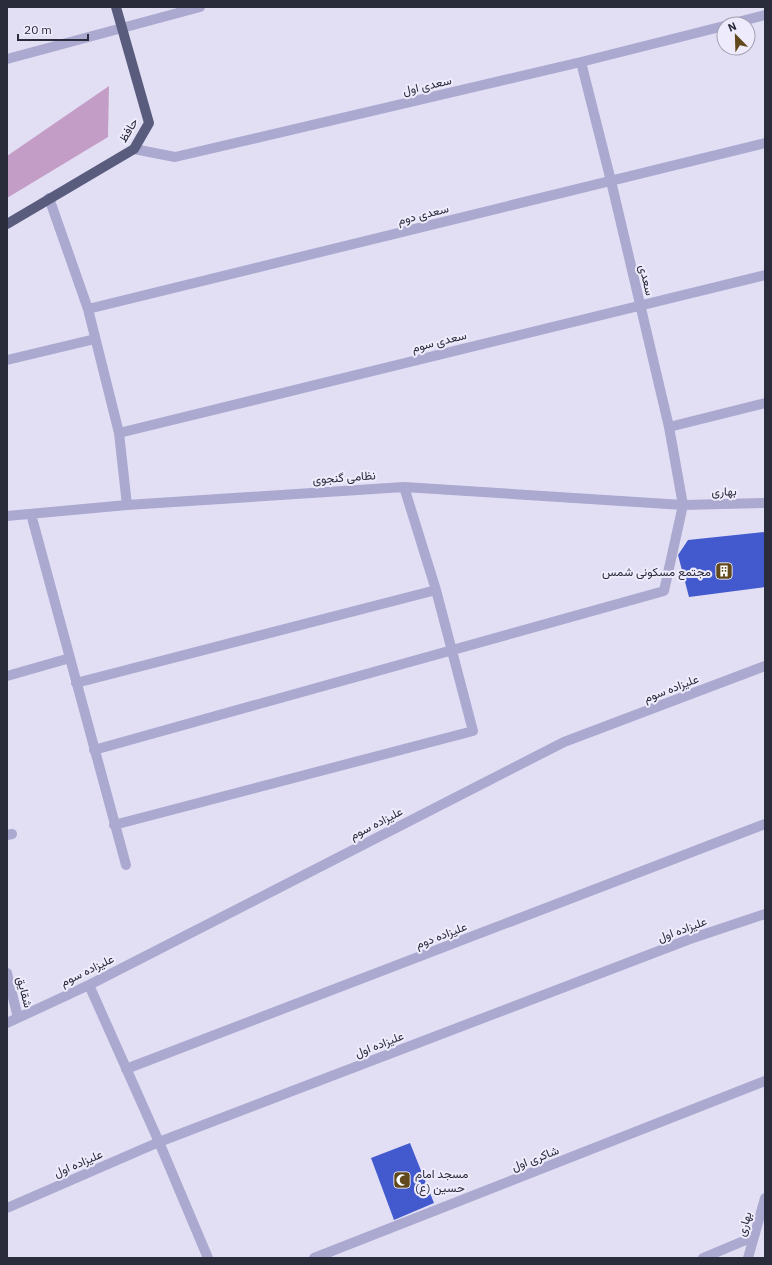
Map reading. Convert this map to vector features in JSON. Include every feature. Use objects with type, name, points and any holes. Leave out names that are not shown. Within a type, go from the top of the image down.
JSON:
[{"type":"main road","name":"حافظ","points":[[7,224],[134,149],[149,123],[116,7]]},
{"type":"street","points":[[7,59],[200,7]]},
{"type":"street","name":"سعدی اول","points":[[134,149],[175,156],[581,62],[716,28]]},
{"type":"street","name":"سعدی","points":[[581,62],[611,181],[639,305],[669,427],[683,505]]},
{"type":"street","name":"سعدی دوم","points":[[88,309],[765,143]]},
{"type":"street","points":[[49,198],[88,309],[120,432],[127,505]]},
{"type":"street","name":"سعدی سوم","points":[[120,432],[765,274]]},
{"type":"street","points":[[7,360],[95,339]]},
{"type":"street","points":[[669,427],[765,403]]},
{"type":"street","points":[[114,825],[473,731],[453,650],[404,487]]},
{"type":"street","name":"نظامی گنجوی","points":[[7,516],[127,505],[404,487],[683,505]]},
{"type":"street","name":"بهاری","points":[[683,505],[765,503]]},
{"type":"street","points":[[94,750],[664,591],[683,505]]},
{"type":"street","points":[[31,514],[126,865]]},
{"type":"street","points":[[76,683],[436,590]]},
{"type":"street","points":[[7,676],[70,658]]},
{"type":"street","name":"علیزاده سوم","points":[[7,1023],[89,985],[564,742],[765,666]]},
{"type":"street","name":"علیزاده دوم","points":[[126,1069],[765,824]]},
{"type":"street","name":"علیزاده اول","points":[[7,1208],[159,1142],[682,942],[765,914]]},
{"type":"street","name":"شقایق","points":[[7,973],[18,1018]]},
{"type":"street","points":[[89,985],[159,1142],[208,1258]]},
{"type":"street","name":"شاکری اول","points":[[314,1258],[765,1081]]},
{"type":"street","name":"بهاری","points":[[748,1258],[765,1198]]},
{"type":"street","points":[[703,1258],[753,1237]]},
{"type":"shaded area","points":[[109,86],[108,137],[7,198],[7,156]]},
{"type":"building","name":"مجتمع مسکونی شمس","points":[[765,532],[765,587],[689,597],[678,555],[688,540]]},
{"type":"building","name":"مسجد امام حسین (ع)","points":[[410,1143],[434,1203],[394,1220],[371,1158]]},
{"type":"place","name":"مجتمع مسکونی شمس","points":[[724,571]]},
{"type":"place","name":"مسجد امام حسین (ع)","points":[[402,1180]]}]
